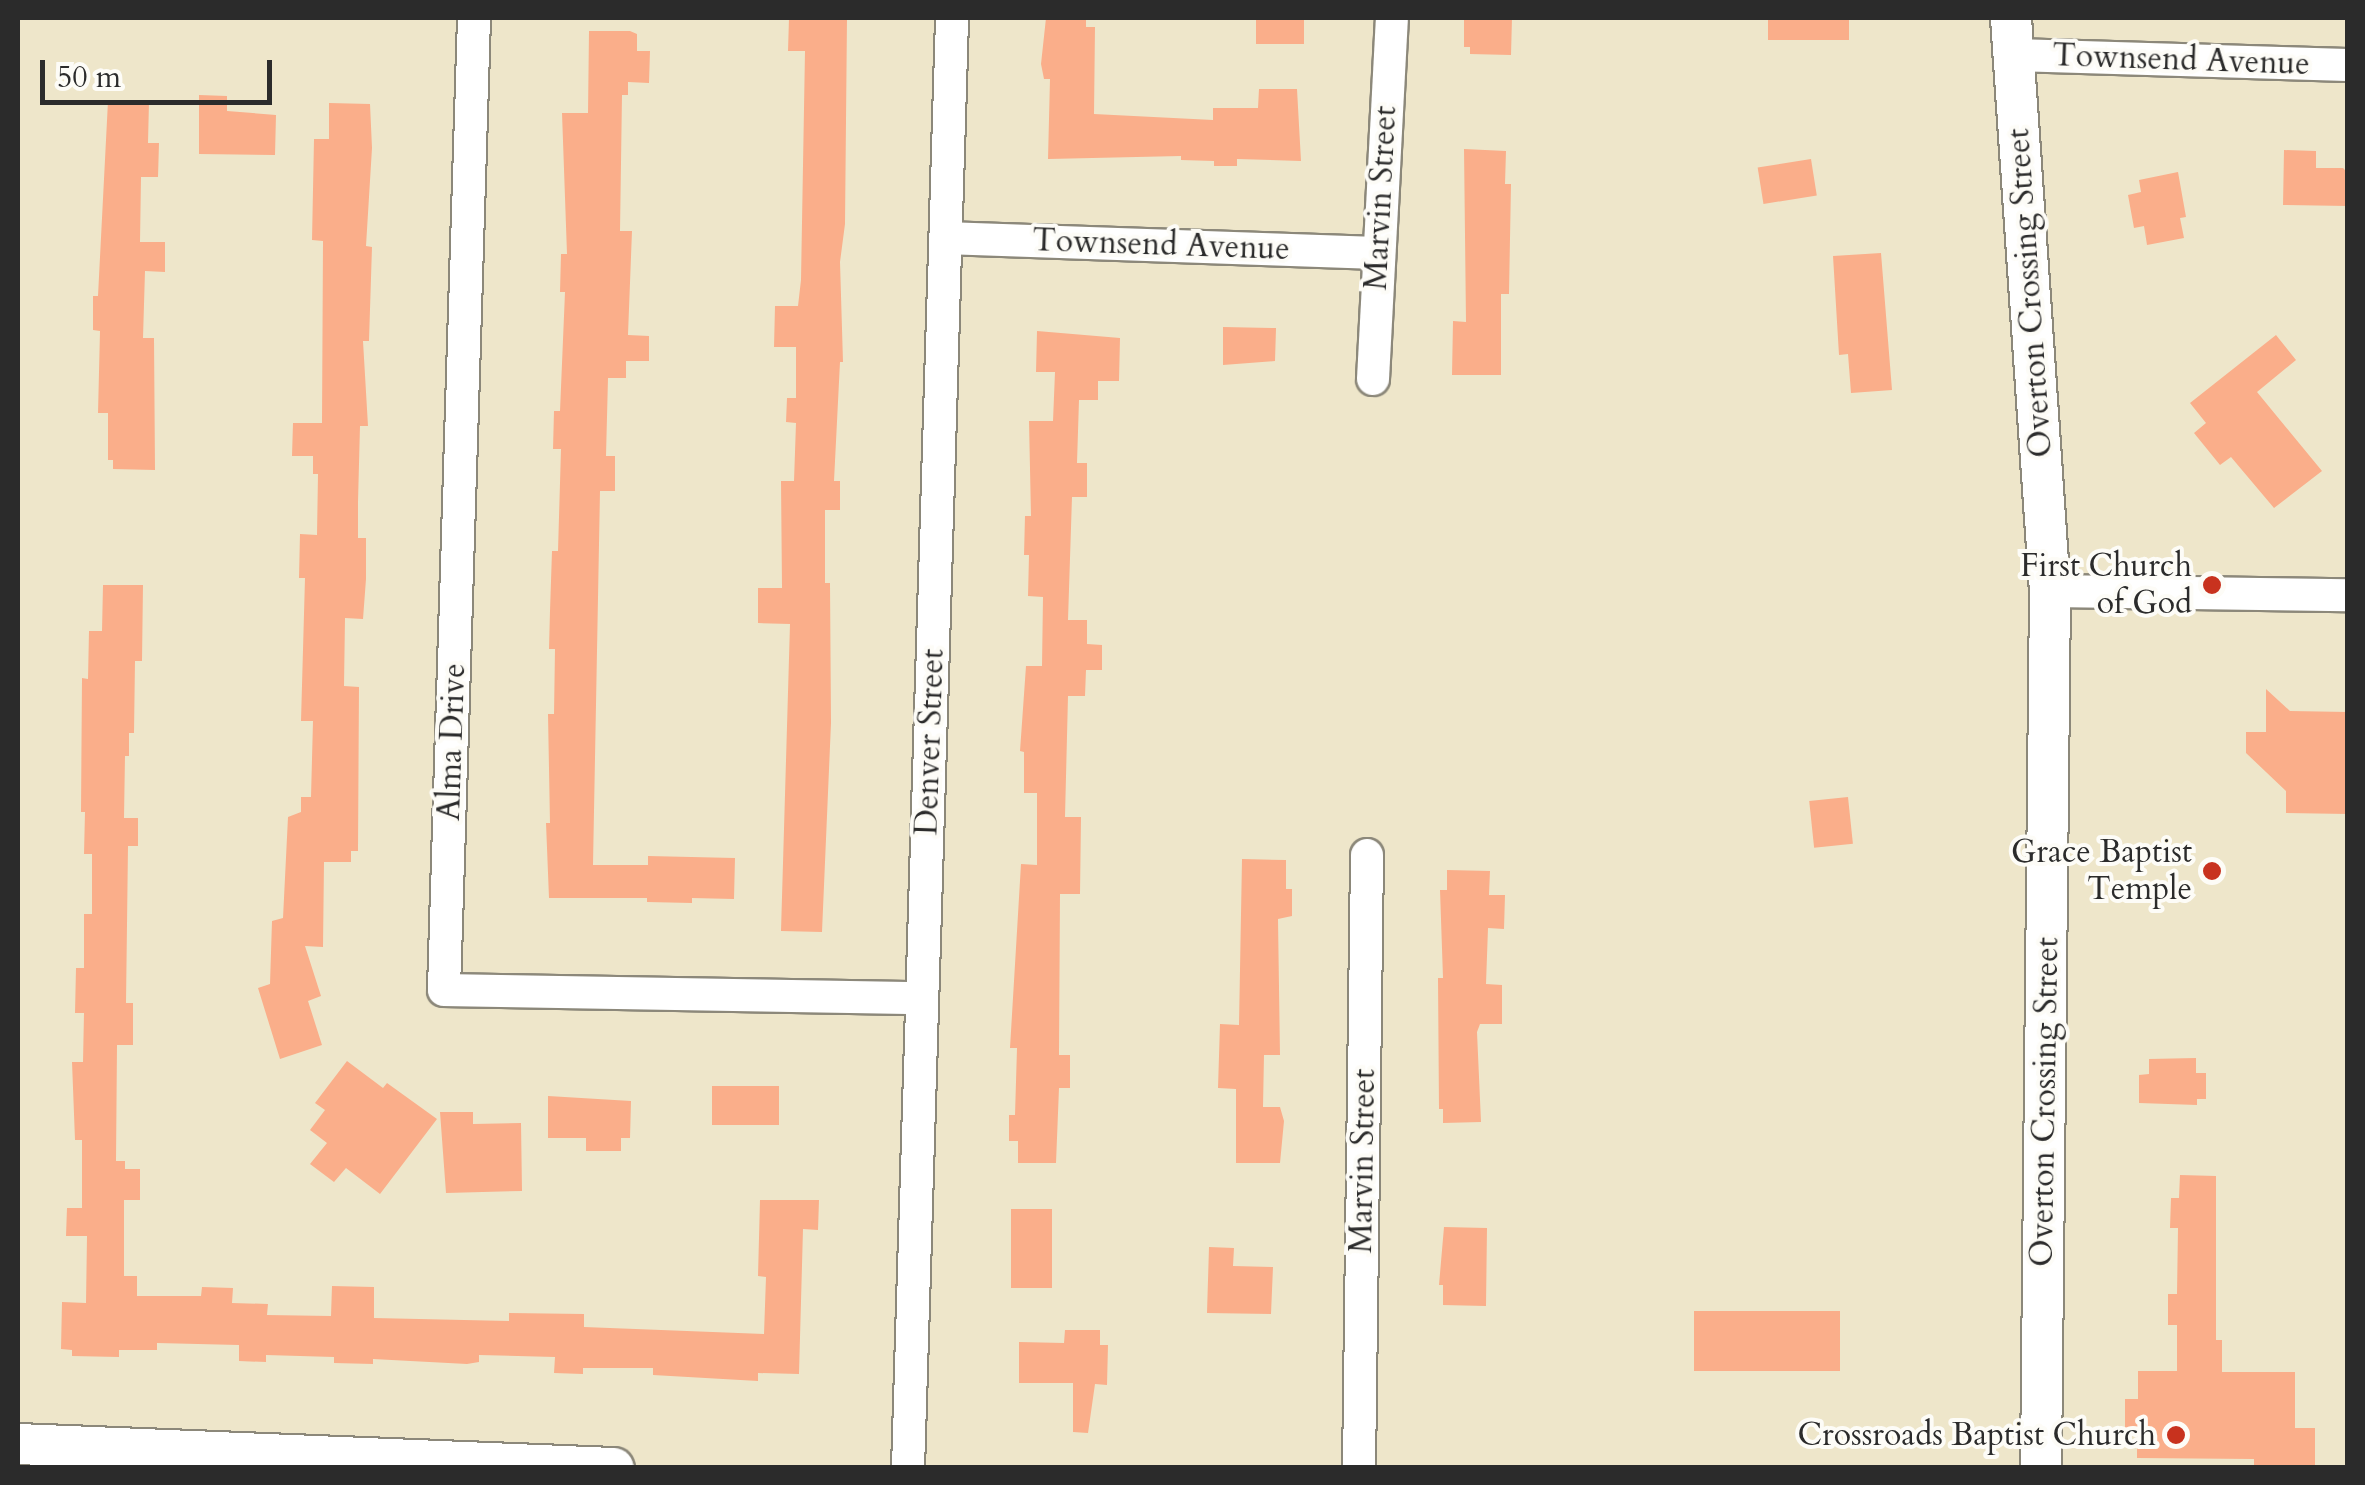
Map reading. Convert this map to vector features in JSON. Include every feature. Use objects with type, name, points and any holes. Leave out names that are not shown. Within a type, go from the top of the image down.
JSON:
[{"type":"street","name":"Alma Drive","points":[[474,18],[444,990],[921,998]]},
{"type":"street","name":"Denver Street","points":[[908,1468],[952,18]]},
{"type":"street","name":"Marvin Street","points":[[1372,379],[1392,18]]},
{"type":"street","name":"Townsend Avenue","points":[[2012,36],[2348,64]]},
{"type":"street","name":"Overton Crossing Street","points":[[2012,36],[2050,590],[2041,1468]]},
{"type":"street","name":"Townsend Avenue","points":[[946,238],[1376,253]]},
{"type":"street","points":[[2050,590],[2348,595]]},
{"type":"street","name":"Marvin Street","points":[[1359,1468],[1367,855]]},
{"type":"street","points":[[18,1444],[614,1468]]},
{"type":"building","points":[[789,18],[847,18],[845,224],[840,262],[843,362],[834,481],[840,481],[840,510],[825,510],[831,723],[822,932],[781,931],[790,624],[758,623],[758,588],[782,588],[781,481],[794,481],[796,423],[786,422],[787,398],[796,398],[796,347],[774,347],[775,306],[798,306],[801,280],[805,51],[788,51]]},
{"type":"building","points":[[1046,18],[1086,18],[1086,27],[1095,27],[1094,114],[1213,120],[1213,108],[1258,108],[1259,89],[1297,89],[1301,161],[1237,159],[1237,166],[1214,166],[1214,161],[1181,160],[1181,156],[1048,159],[1050,79],[1044,79],[1041,64]]},
{"type":"building","points":[[1256,18],[1304,18],[1304,44],[1256,44]]},
{"type":"building","points":[[1464,18],[1512,18],[1511,55],[1470,54],[1470,47],[1464,47]]},
{"type":"building","points":[[1768,18],[1849,18],[1849,40],[1768,40]]},
{"type":"building","points":[[589,31],[630,31],[637,34],[637,51],[650,51],[649,83],[628,82],[628,95],[622,95],[620,231],[632,231],[628,335],[649,336],[649,361],[626,361],[626,378],[608,378],[606,456],[615,456],[615,491],[600,491],[593,865],[648,865],[648,856],[735,858],[734,899],[692,898],[692,903],[647,902],[647,898],[549,898],[548,714],[554,714],[555,649],[549,649],[550,611],[552,551],[558,551],[561,449],[553,449],[554,411],[560,411],[565,292],[560,292],[561,254],[567,254],[562,113],[588,113]]},
{"type":"building","points":[[199,95],[227,96],[227,111],[276,115],[275,155],[199,154]]},
{"type":"building","points":[[108,101],[149,102],[148,143],[159,143],[158,177],[141,177],[140,242],[165,242],[165,272],[145,271],[143,338],[154,338],[155,470],[113,469],[113,460],[108,460],[108,413],[98,413],[100,331],[93,330],[93,296],[98,296]]},
{"type":"building","points":[[329,103],[370,104],[372,148],[366,246],[372,247],[369,341],[363,341],[368,426],[360,426],[358,502],[358,538],[366,538],[366,579],[363,619],[345,618],[344,686],[359,687],[358,851],[351,851],[351,862],[324,862],[323,947],[305,946],[321,996],[308,1001],[322,1045],[280,1059],[258,988],[270,984],[272,921],[283,918],[288,817],[301,812],[301,797],[311,797],[313,721],[301,721],[305,578],[299,578],[300,534],[317,535],[318,474],[313,474],[313,456],[292,456],[293,423],[322,423],[323,241],[312,240],[314,139],[329,139]]},
{"type":"building","points":[[1464,149],[1506,151],[1505,184],[1511,184],[1509,294],[1501,294],[1501,375],[1452,375],[1453,321],[1466,322]]},
{"type":"building","points":[[2284,150],[2316,151],[2316,168],[2343,168],[2348,173],[2348,206],[2283,205]]},
{"type":"building","points":[[1811,159],[1817,196],[1763,204],[1758,167]]},
{"type":"building","points":[[2178,172],[2186,217],[2180,218],[2184,238],[2147,245],[2144,226],[2134,228],[2128,195],[2141,192],[2139,180]]},
{"type":"building","points":[[1881,253],[1892,390],[1851,393],[1848,354],[1839,355],[1833,256]]},
{"type":"building","points":[[1223,327],[1276,328],[1275,361],[1223,365]]},
{"type":"building","points":[[1037,331],[1120,338],[1119,381],[1098,381],[1098,400],[1079,400],[1077,463],[1087,463],[1087,497],[1072,497],[1068,620],[1087,620],[1087,644],[1102,645],[1102,670],[1086,670],[1085,696],[1068,696],[1065,817],[1081,817],[1080,894],[1060,894],[1059,1055],[1070,1055],[1070,1088],[1059,1088],[1056,1163],[1018,1163],[1018,1141],[1009,1141],[1009,1115],[1015,1115],[1017,1048],[1010,1048],[1021,864],[1037,865],[1037,793],[1024,793],[1024,752],[1020,751],[1026,666],[1042,666],[1043,597],[1028,596],[1029,555],[1024,555],[1025,516],[1031,516],[1029,421],[1053,421],[1055,372],[1036,372]]},
{"type":"building","points":[[2276,335],[2296,360],[2257,392],[2322,471],[2274,508],[2231,457],[2220,465],[2194,433],[2206,423],[2190,403]]},
{"type":"building","points":[[103,585],[143,585],[142,661],[135,661],[134,733],[129,733],[129,756],[125,756],[124,818],[138,818],[138,846],[128,846],[126,1003],[133,1003],[133,1045],[117,1045],[116,1161],[125,1161],[125,1169],[140,1169],[140,1200],[124,1200],[124,1276],[137,1276],[137,1296],[201,1296],[202,1287],[233,1288],[232,1303],[268,1304],[267,1315],[331,1316],[332,1286],[374,1287],[374,1318],[509,1321],[509,1313],[584,1314],[584,1327],[764,1334],[766,1277],[758,1276],[760,1200],[819,1200],[818,1230],[803,1229],[799,1374],[758,1373],[758,1381],[653,1375],[653,1368],[583,1368],[583,1374],[554,1373],[555,1357],[479,1355],[479,1362],[467,1364],[373,1359],[373,1364],[334,1363],[334,1357],[266,1355],[266,1362],[239,1361],[239,1345],[157,1343],[157,1350],[119,1350],[119,1357],[72,1356],[72,1350],[61,1349],[62,1302],[86,1303],[87,1236],[66,1236],[67,1208],[82,1208],[82,1140],[75,1140],[72,1062],[83,1062],[84,1013],[75,1013],[76,968],[84,968],[84,914],[92,914],[92,854],[84,854],[85,812],[81,812],[82,678],[88,679],[89,631],[102,631]]},
{"type":"building","points":[[2266,689],[2290,711],[2348,712],[2348,814],[2286,813],[2286,791],[2246,753],[2246,732],[2266,732]]},
{"type":"building","points":[[1848,797],[1853,844],[1814,848],[1809,801]]},
{"type":"building","points":[[1242,859],[1286,860],[1286,889],[1292,889],[1292,916],[1278,919],[1280,1055],[1264,1055],[1263,1107],[1280,1107],[1284,1121],[1280,1163],[1236,1163],[1236,1089],[1218,1088],[1220,1024],[1239,1025]]},
{"type":"building","points":[[1447,870],[1490,871],[1489,895],[1505,895],[1504,929],[1488,928],[1486,984],[1502,985],[1502,1024],[1480,1024],[1477,1032],[1481,1122],[1443,1123],[1443,1109],[1439,1109],[1438,978],[1443,978],[1440,890],[1447,890]]},
{"type":"building","points":[[2196,1058],[2196,1073],[2206,1073],[2206,1099],[2197,1099],[2197,1105],[2139,1103],[2139,1075],[2149,1074],[2149,1059]]},
{"type":"building","points":[[347,1061],[383,1088],[387,1083],[437,1119],[380,1194],[346,1168],[334,1182],[310,1164],[327,1143],[310,1130],[325,1110],[315,1103]]},
{"type":"building","points":[[712,1086],[779,1086],[779,1125],[712,1125]]},
{"type":"building","points":[[548,1096],[631,1101],[630,1138],[621,1138],[621,1151],[586,1151],[586,1138],[548,1138]]},
{"type":"building","points":[[440,1112],[473,1112],[473,1124],[521,1123],[522,1191],[446,1193]]},
{"type":"building","points":[[2180,1175],[2216,1176],[2216,1340],[2222,1340],[2222,1372],[2295,1372],[2295,1428],[2315,1428],[2315,1468],[2254,1468],[2254,1459],[2137,1458],[2137,1430],[2125,1430],[2125,1399],[2138,1399],[2138,1371],[2177,1371],[2177,1325],[2168,1325],[2168,1294],[2177,1294],[2178,1228],[2170,1228],[2171,1198],[2179,1198]]},
{"type":"building","points":[[1011,1209],[1052,1209],[1052,1288],[1011,1288]]},
{"type":"building","points":[[1444,1227],[1487,1228],[1486,1306],[1443,1305],[1443,1285],[1439,1285]]},
{"type":"building","points":[[1209,1247],[1234,1248],[1233,1266],[1273,1267],[1271,1314],[1207,1313]]},
{"type":"building","points":[[1694,1311],[1840,1311],[1840,1371],[1694,1371]]},
{"type":"building","points":[[1065,1330],[1100,1330],[1100,1345],[1108,1345],[1107,1385],[1095,1384],[1088,1433],[1073,1432],[1073,1383],[1019,1383],[1019,1342],[1064,1343]]},
{"type":"place","name":"First Church of God","points":[[2212,585]]},
{"type":"place","name":"Grace Baptist Temple","points":[[2212,871]]},
{"type":"place","name":"Crossroads Baptist Church","points":[[2176,1435]]}]
